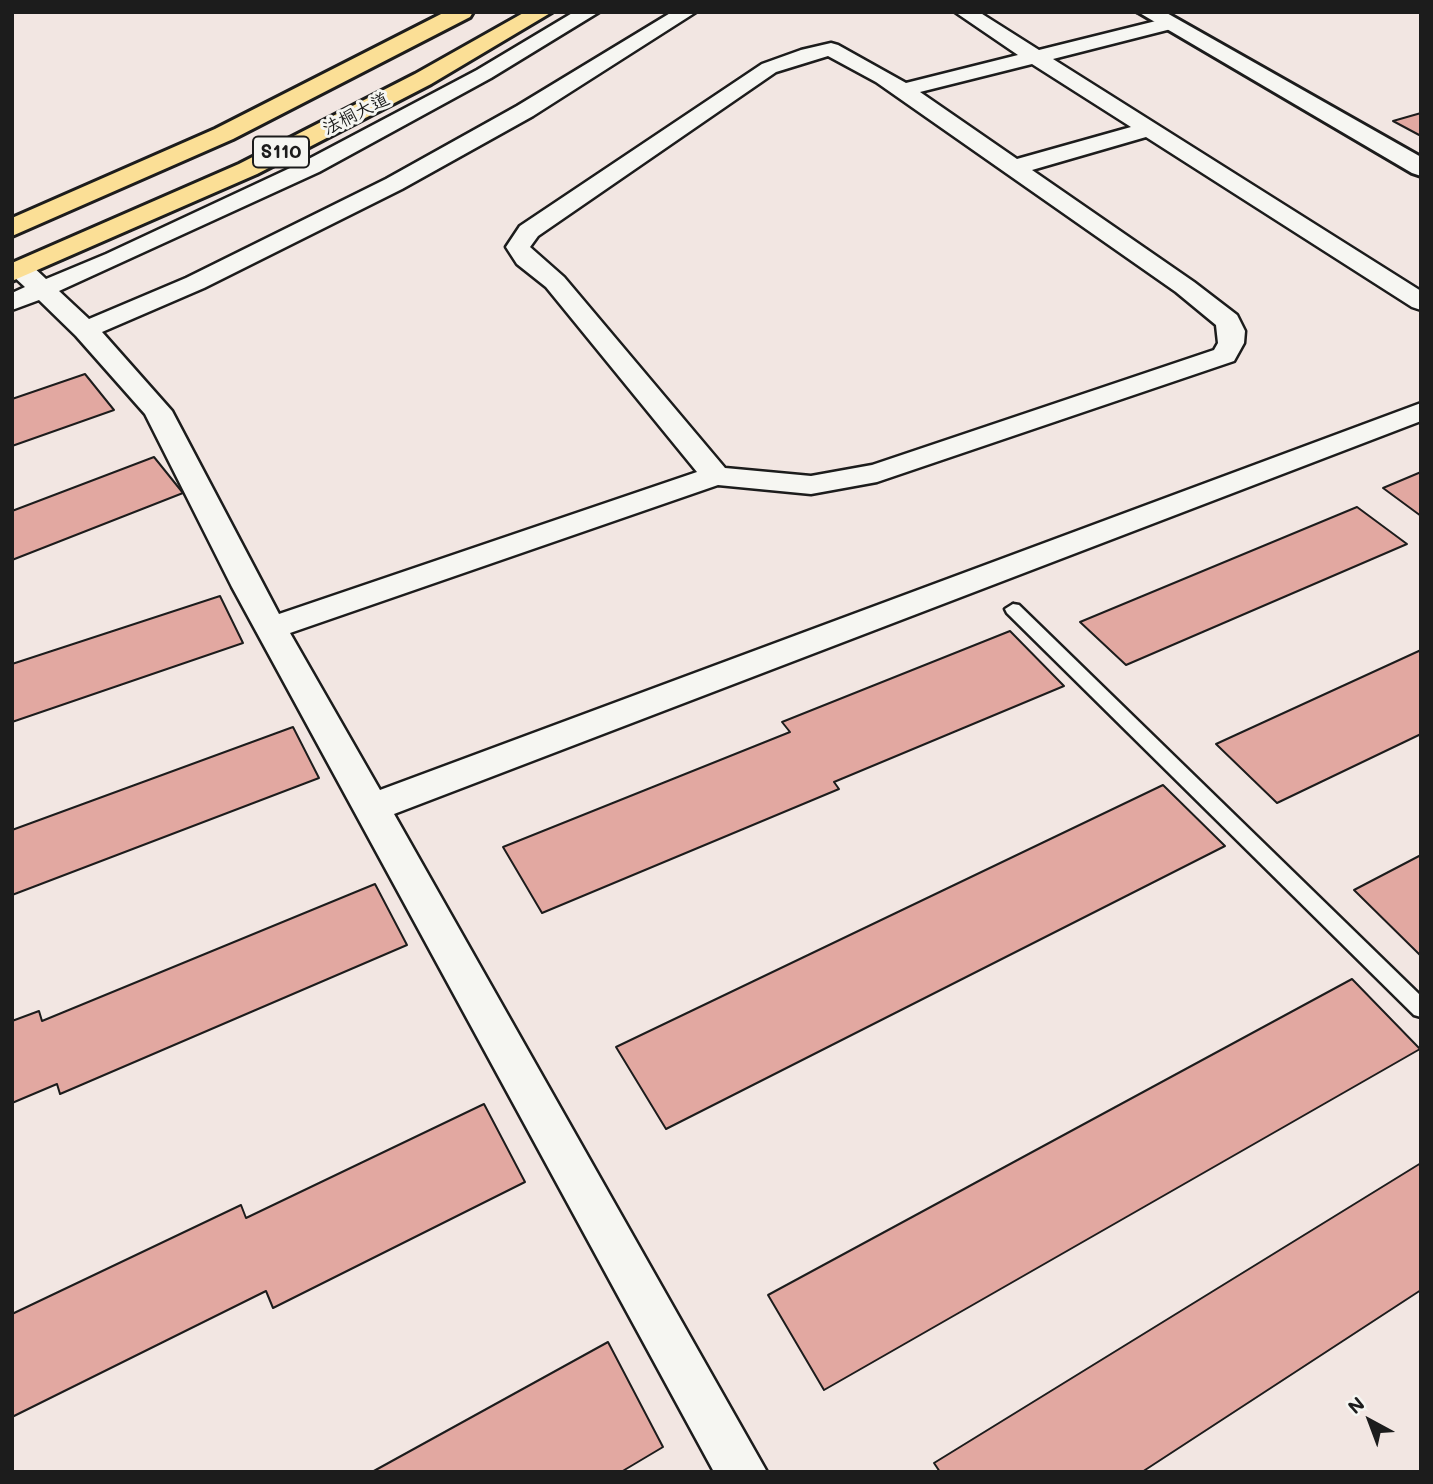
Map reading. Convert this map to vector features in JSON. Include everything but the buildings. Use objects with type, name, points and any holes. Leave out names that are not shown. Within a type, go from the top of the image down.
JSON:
[{"type":"main road","name":"法桐大道","points":[[12,228],[224,134],[462,12]]},
{"type":"main road","name":"法桐大道","points":[[22,284],[424,79],[541,12]]},
{"type":"street","points":[[22,284],[115,260],[311,167],[484,74],[589,12]]},
{"type":"street","points":[[85,330],[195,283],[394,184],[525,111],[686,12]]},
{"type":"street","points":[[965,12],[1421,302]]},
{"type":"street","points":[[903,90],[1035,57],[1159,18],[1421,168]]},
{"type":"street","points":[[271,628],[716,476],[811,485],[853,479],[1224,355],[1231,343],[1228,321],[1016,167],[860,62],[831,49],[788,59],[769,68],[530,231],[518,247],[526,259],[555,282],[716,476]]},
{"type":"street","points":[[1016,167],[1149,129]]},
{"type":"street","points":[[22,284],[85,330],[158,411],[271,628],[742,1472]]},
{"type":"street","points":[[372,808],[1421,411]]},
{"type":"lane","points":[[1013,609],[1421,1009]]}]
